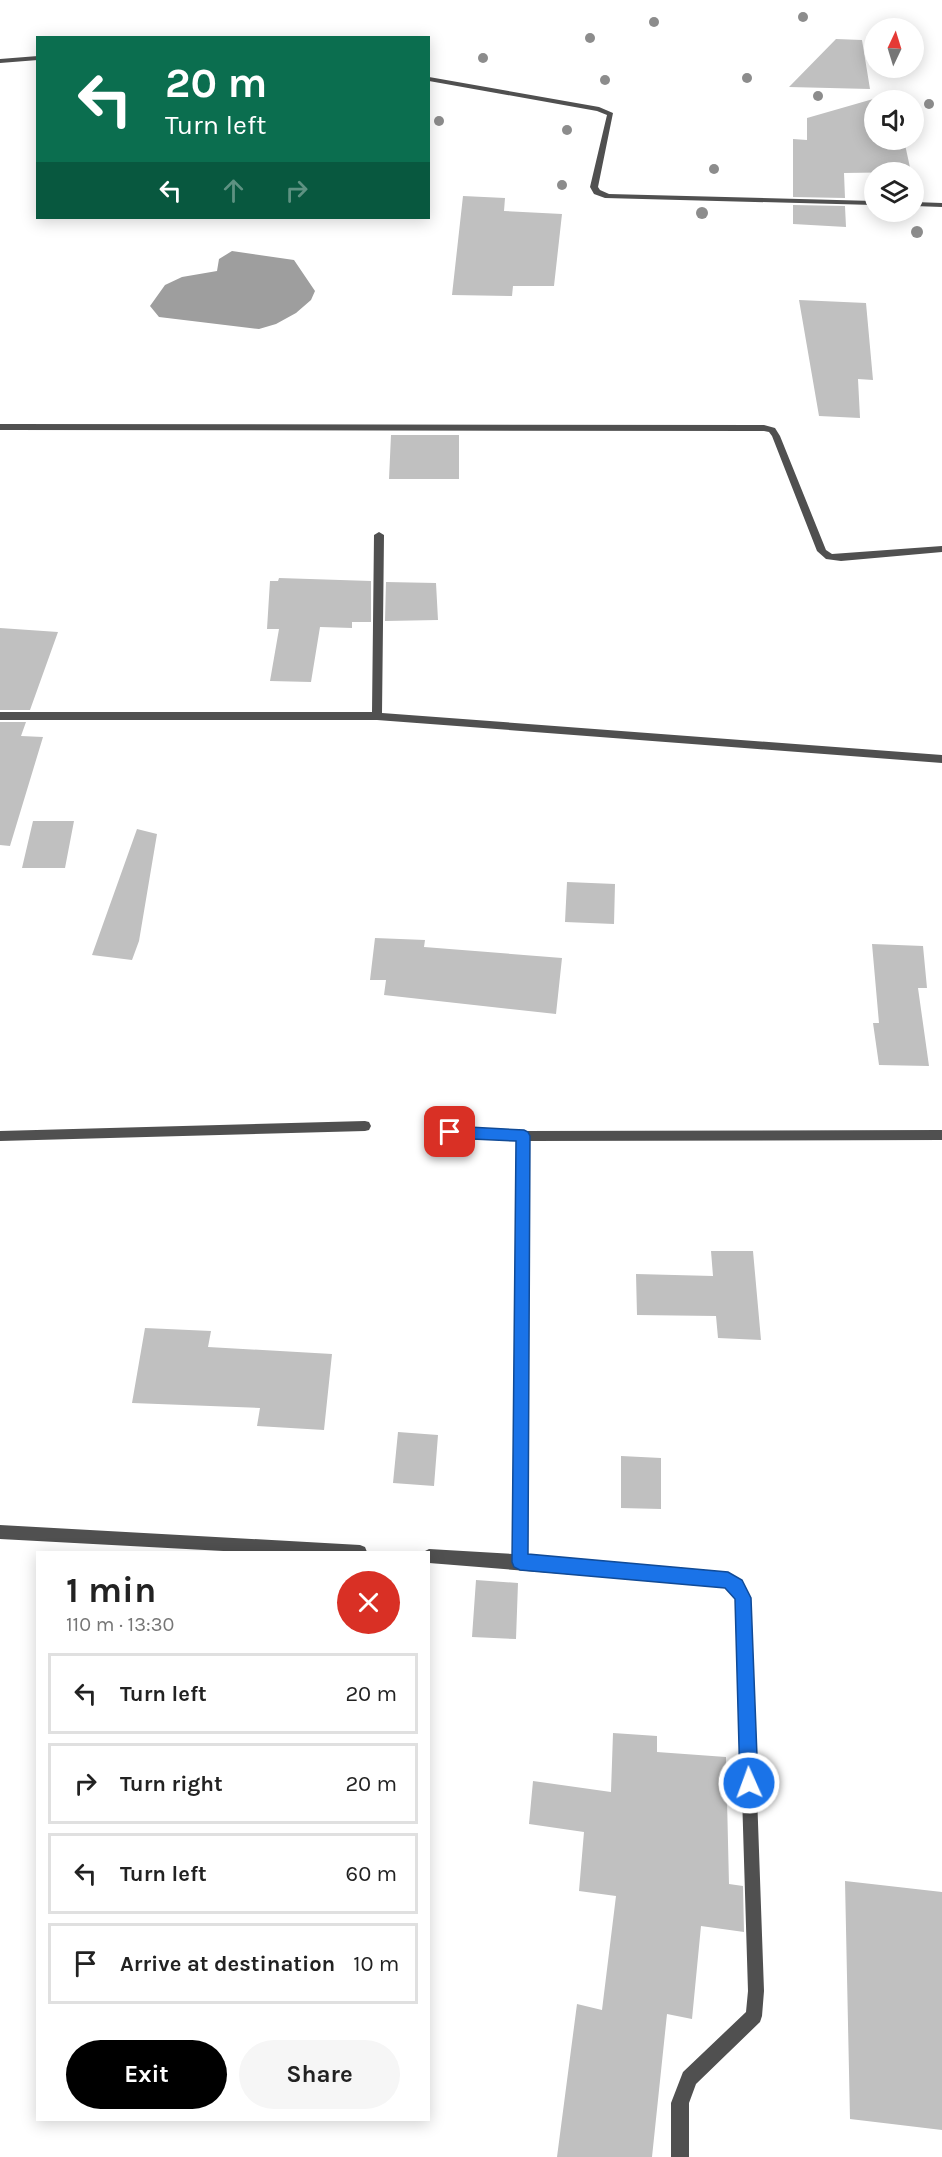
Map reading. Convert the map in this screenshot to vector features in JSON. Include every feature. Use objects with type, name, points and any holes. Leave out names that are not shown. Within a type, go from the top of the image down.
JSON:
[{"type":"street","points":[[0,61],[36,58]]},
{"type":"street","points":[[430,79],[611,114],[594,187],[597,192],[608,196],[864,203]]},
{"type":"street","points":[[924,204],[942,205]]},
{"type":"street","points":[[0,427],[764,428],[772,430],[776,436],[822,551],[829,557],[841,558],[942,549]]},
{"type":"street","points":[[377,716],[379,535]]},
{"type":"street","points":[[0,716],[377,716],[942,759]]},
{"type":"street","points":[[0,1136],[365,1126]]},
{"type":"street","points":[[450,1132],[524,1136],[942,1135]]},
{"type":"street","points":[[520,1562],[524,1136]]},
{"type":"street","points":[[0,1532],[342,1551]]},
{"type":"street","points":[[430,1556],[728,1580],[736,1585],[743,1598],[755,1979],[754,2016],[689,2078],[680,2103],[680,2157]]},
{"type":"shaded area","points":[[232,251],[294,260],[315,291],[311,300],[296,313],[276,324],[259,329],[159,317],[150,306],[165,285],[182,277],[217,271],[219,259]]},
{"type":"building","points":[[836,39],[862,40],[864,78],[868,78],[870,89],[789,87]]},
{"type":"building","points":[[864,102],[864,150],[906,150],[909,162],[864,162],[864,173],[844,173],[845,198],[793,197],[793,139],[807,140],[807,118]]},
{"type":"building","points":[[463,196],[505,198],[504,211],[562,214],[554,286],[513,286],[512,296],[452,295]]},
{"type":"building","points":[[793,205],[845,206],[846,227],[793,224]]},
{"type":"building","points":[[799,300],[866,303],[873,380],[858,379],[860,418],[819,416]]},
{"type":"building","points":[[391,435],[459,435],[459,479],[389,479]]},
{"type":"building","points":[[279,578],[371,581],[371,622],[352,622],[352,628],[320,627],[311,682],[270,681],[279,629],[267,629],[270,581],[278,581]]},
{"type":"building","points":[[386,582],[436,583],[438,620],[385,621]]},
{"type":"building","points":[[0,628],[58,632],[30,710],[0,710]]},
{"type":"building","points":[[0,722],[26,722],[21,736],[43,737],[10,846],[0,845]]},
{"type":"building","points":[[33,821],[74,821],[65,868],[22,868]]},
{"type":"building","points":[[137,829],[157,834],[139,941],[132,960],[92,955]]},
{"type":"building","points":[[567,882],[615,884],[614,924],[565,922]]},
{"type":"building","points":[[375,938],[425,940],[424,947],[562,958],[556,1014],[384,995],[386,980],[370,980]]},
{"type":"building","points":[[872,944],[923,946],[927,988],[918,988],[929,1066],[879,1065],[873,1023],[879,1023]]},
{"type":"building","points":[[711,1251],[753,1251],[761,1340],[718,1338],[716,1316],[637,1315],[636,1274],[713,1276]]},
{"type":"building","points":[[145,1328],[211,1331],[208,1347],[332,1354],[324,1430],[257,1426],[260,1408],[132,1403]]},
{"type":"building","points":[[398,1432],[438,1435],[434,1486],[393,1483]]},
{"type":"building","points":[[621,1456],[661,1458],[661,1509],[621,1508]]},
{"type":"building","points":[[476,1580],[518,1583],[516,1639],[472,1637]]},
{"type":"building","points":[[613,1733],[657,1736],[657,1752],[726,1757],[729,1884],[743,1886],[744,1932],[701,1926],[692,2019],[667,2014],[652,2157],[557,2157],[577,2004],[602,2010],[616,1896],[579,1891],[584,1832],[529,1824],[533,1781],[611,1792]]},
{"type":"building","points":[[845,1881],[942,1892],[942,2130],[850,2119]]},
{"type":"route","points":[[450,1132],[524,1136],[520,1562],[728,1580],[736,1585],[743,1598],[749,1783]]}]
